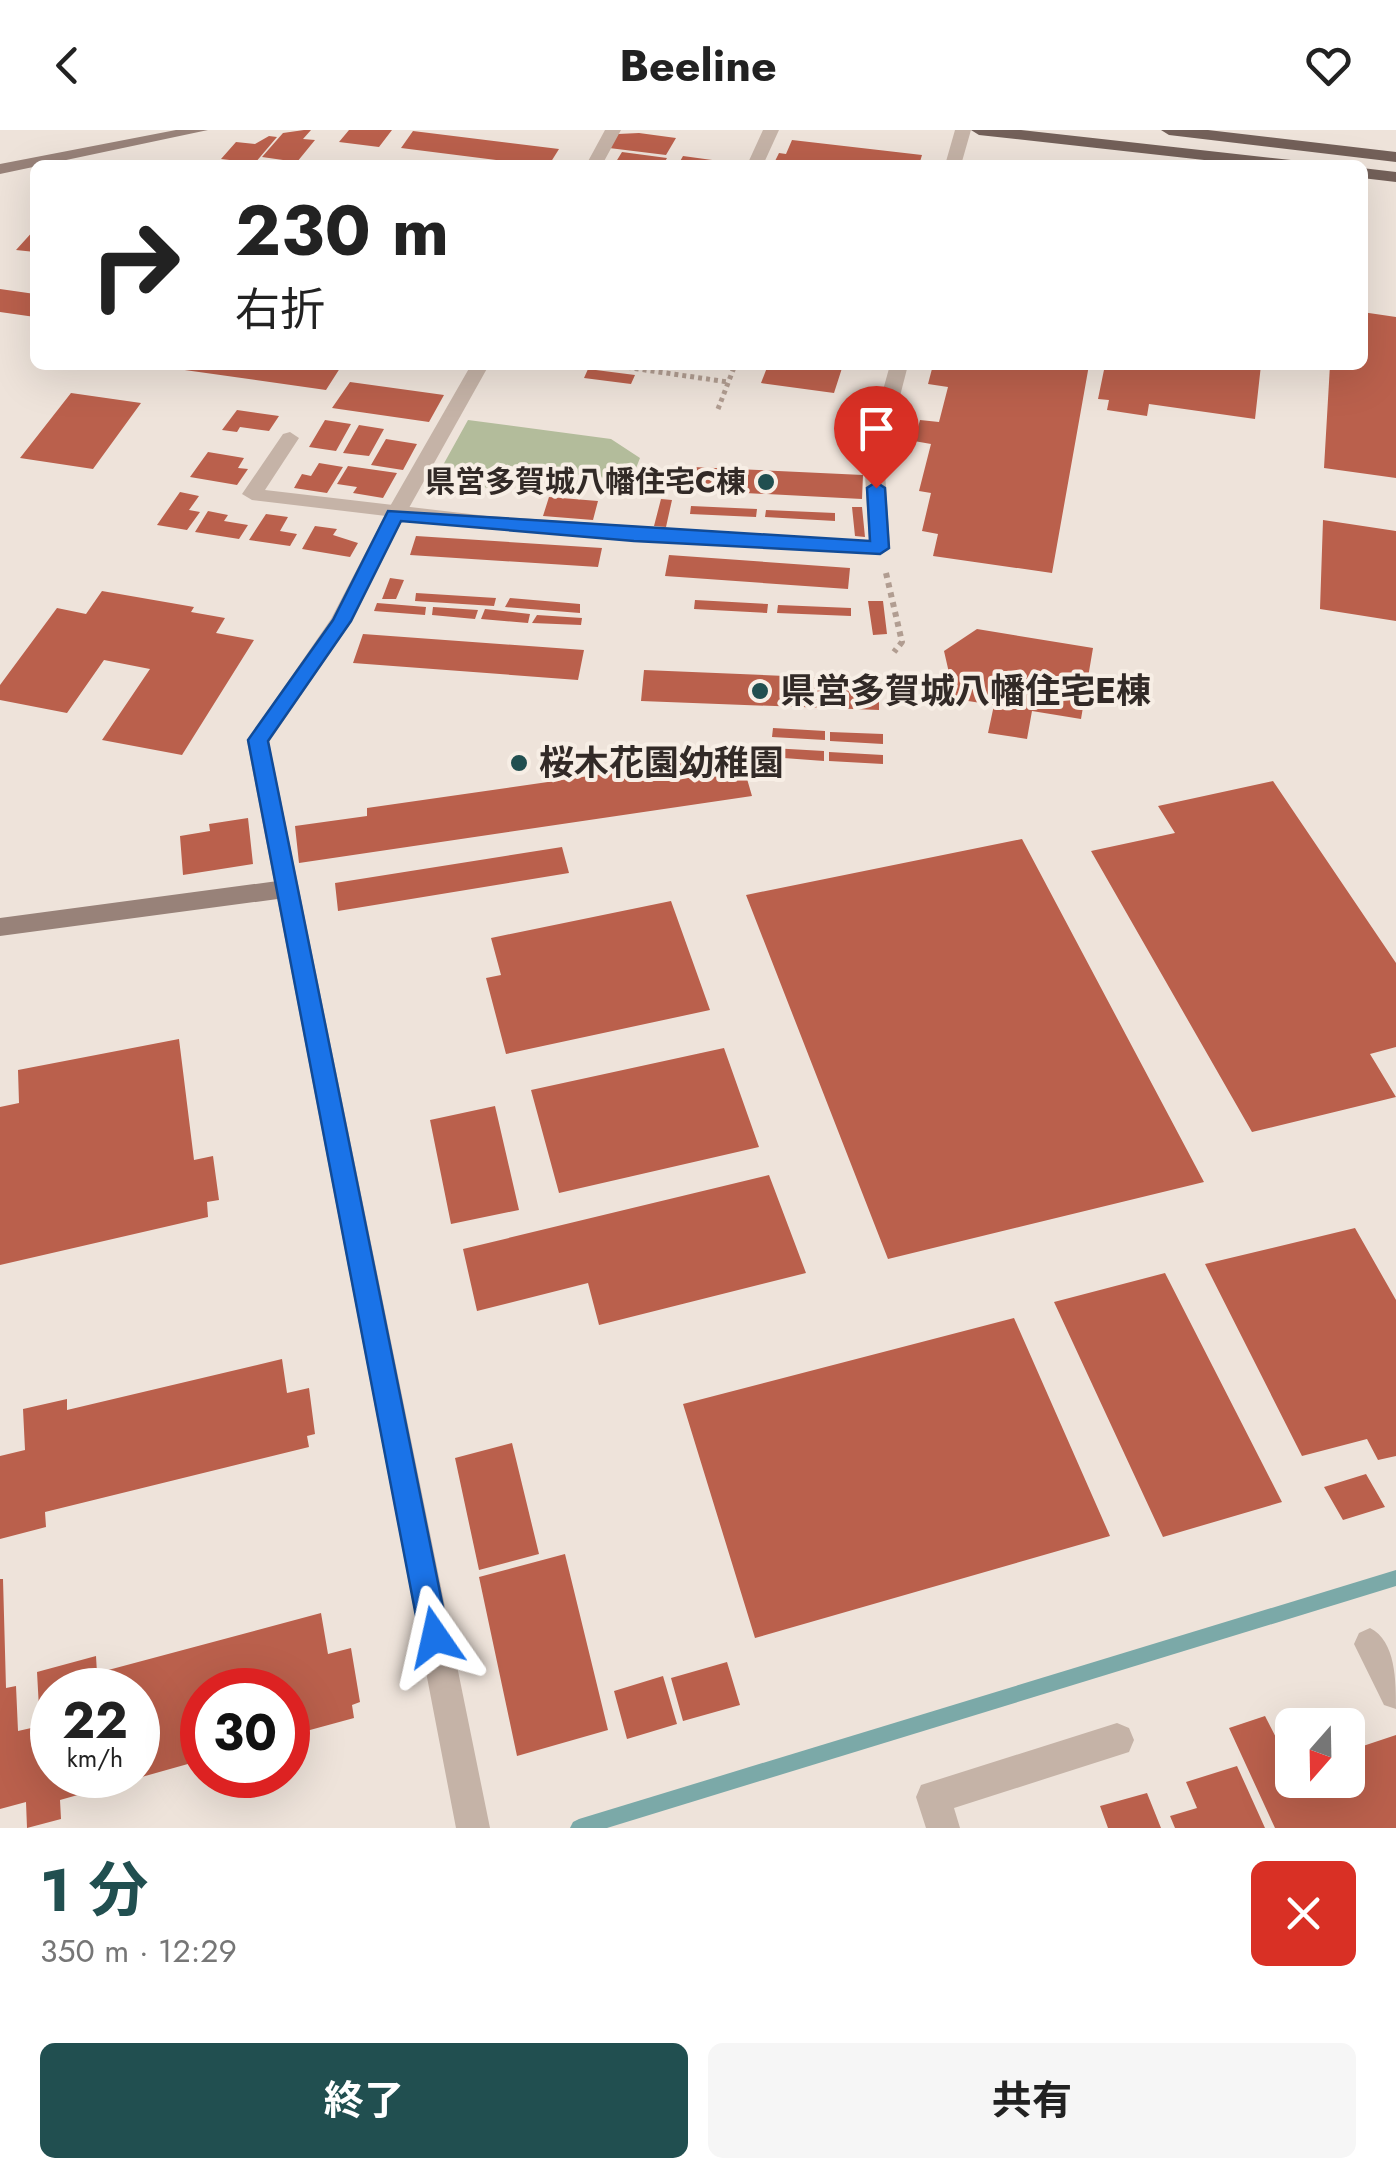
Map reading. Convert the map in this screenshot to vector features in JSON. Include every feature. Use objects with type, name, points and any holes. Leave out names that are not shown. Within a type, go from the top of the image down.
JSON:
[{"type":"main road","points":[[978,130],[1246,160]]},
{"type":"main road","points":[[1169,130],[1396,157]]},
{"type":"main road","points":[[1368,174],[1396,177]]},
{"type":"street","points":[[42,160],[200,130]]},
{"type":"street","points":[[597,160],[614,130]]},
{"type":"street","points":[[756,160],[771,130]]},
{"type":"street","points":[[954,160],[963,130]]},
{"type":"street","points":[[0,168],[30,162]]},
{"type":"street","points":[[473,1828],[258,740],[341,621],[395,515],[477,370]]},
{"type":"street","points":[[290,438],[252,494],[395,515],[634,535],[880,548],[874,458],[898,370]]},
{"type":"street","points":[[0,927],[286,889]]},
{"type":"street","points":[[1370,1644],[1396,1693]]},
{"type":"street","points":[[944,1828],[933,1797],[1117,1740]]},
{"type":"path","points":[[645,370],[728,382]]},
{"type":"path","points":[[718,410],[733,370]]},
{"type":"path","points":[[880,548],[902,642],[894,652]]},
{"type":"green space","points":[[468,420],[611,439],[640,458],[631,481],[510,466],[497,488],[432,485]]},
{"type":"building","points":[[311,130],[303,139],[315,140],[299,160],[262,157],[283,133]]},
{"type":"building","points":[[349,130],[392,130],[379,147],[339,142]]},
{"type":"building","points":[[413,131],[559,149],[552,160],[496,160],[401,148]]},
{"type":"building","points":[[618,134],[676,138],[666,155],[609,148]]},
{"type":"building","points":[[269,136],[277,137],[258,160],[221,159],[236,142],[255,144]]},
{"type":"building","points":[[792,140],[922,155],[920,160],[776,160],[779,153],[786,154]]},
{"type":"building","points":[[622,152],[667,158],[666,160],[617,160]]},
{"type":"building","points":[[683,156],[712,160],[681,160]]},
{"type":"building","points":[[30,235],[30,251],[16,250]]},
{"type":"building","points":[[0,289],[30,293],[30,316],[0,312]]},
{"type":"building","points":[[1368,313],[1396,317],[1396,478],[1324,468],[1330,370],[1368,370]]},
{"type":"building","points":[[184,370],[339,370],[326,390]]},
{"type":"building","points":[[588,370],[635,375],[631,384],[584,378]]},
{"type":"building","points":[[766,370],[841,370],[834,393],[761,383]]},
{"type":"building","points":[[932,370],[1088,370],[1052,573],[933,556],[938,534],[922,531],[931,493],[919,491],[931,444],[914,441],[920,420],[939,422],[948,387],[928,384]]},
{"type":"building","points":[[1104,370],[1260,370],[1255,419],[1149,404],[1147,416],[1107,410],[1109,400],[1098,399]]},
{"type":"building","points":[[350,382],[444,395],[429,422],[332,408]]},
{"type":"building","points":[[71,393],[141,403],[93,469],[20,458]]},
{"type":"building","points":[[237,410],[279,416],[269,431],[240,427],[237,432],[222,430]]},
{"type":"building","points":[[325,420],[351,424],[336,451],[309,447]]},
{"type":"building","points":[[359,425],[384,429],[369,456],[343,453]]},
{"type":"building","points":[[386,439],[417,444],[403,470],[371,465]]},
{"type":"building","points":[[208,452],[244,458],[238,468],[248,469],[237,485],[190,477]]},
{"type":"building","points":[[319,463],[343,467],[327,493],[294,488],[302,474],[311,476]]},
{"type":"building","points":[[348,466],[397,473],[383,498],[353,493],[357,487],[337,484]]},
{"type":"building","name":"県営多賀城八幡住宅C棟","points":[[671,466],[863,475],[862,499],[668,489]]},
{"type":"building","points":[[180,492],[199,496],[189,510],[200,512],[187,530],[157,525]]},
{"type":"building","points":[[549,497],[598,501],[593,520],[543,516]]},
{"type":"building","points":[[661,499],[672,500],[666,527],[654,526]]},
{"type":"building","points":[[691,506],[757,509],[756,517],[690,514]]},
{"type":"building","points":[[852,507],[862,507],[865,537],[855,536]]},
{"type":"building","points":[[766,510],[835,513],[835,521],[765,517]]},
{"type":"building","points":[[208,511],[228,515],[224,521],[248,525],[239,539],[195,532]]},
{"type":"building","points":[[266,514],[288,517],[280,531],[297,534],[290,546],[249,540]]},
{"type":"building","points":[[1323,520],[1396,531],[1396,621],[1320,609]]},
{"type":"building","points":[[315,526],[337,529],[333,535],[358,543],[350,557],[302,549]]},
{"type":"building","points":[[416,536],[602,548],[598,567],[410,555]]},
{"type":"building","points":[[669,555],[850,568],[848,589],[665,576]]},
{"type":"building","points":[[390,578],[404,580],[396,599],[382,599]]},
{"type":"building","points":[[102,591],[194,607],[191,612],[225,618],[216,633],[254,640],[182,755],[102,740],[150,669],[104,660],[67,713],[0,700],[0,685],[57,608],[86,614]]},
{"type":"building","points":[[416,593],[496,598],[494,606],[415,601]]},
{"type":"building","points":[[510,598],[580,604],[580,613],[505,607]]},
{"type":"building","points":[[695,600],[768,604],[767,613],[694,609]]},
{"type":"building","points":[[868,601],[883,601],[887,634],[873,635]]},
{"type":"building","points":[[377,603],[426,607],[425,615],[374,611]]},
{"type":"building","points":[[778,605],[851,608],[851,616],[777,613]]},
{"type":"building","points":[[433,607],[478,610],[475,619],[432,615]]},
{"type":"building","points":[[485,609],[530,614],[528,623],[481,619]]},
{"type":"building","points":[[537,615],[582,618],[581,625],[532,623]]},
{"type":"building","points":[[977,629],[1093,648],[1081,719],[1032,711],[1027,739],[988,733],[994,705],[955,699],[944,651]]},
{"type":"building","points":[[363,634],[584,650],[578,680],[353,663]]},
{"type":"building","name":"県営多賀城八幡住宅E棟","points":[[644,670],[879,680],[879,710],[641,701]]},
{"type":"building","points":[[773,728],[825,731],[825,740],[772,737]]},
{"type":"building","points":[[830,732],[883,734],[883,744],[830,741]]},
{"type":"building","points":[[771,748],[824,751],[824,761],[770,757]]},
{"type":"building","points":[[829,752],[883,755],[883,764],[829,761]]},
{"type":"building","points":[[707,759],[712,777],[745,772],[752,796],[299,863],[295,826],[367,816],[367,808]]},
{"type":"building","points":[[1273,781],[1396,963],[1396,1047],[1370,1054],[1396,1097],[1252,1132],[1091,851],[1175,833],[1158,806]]},
{"type":"building","points":[[248,818],[253,864],[183,875],[180,836],[210,831],[209,824]]},
{"type":"building","points":[[1022,839],[1204,1182],[888,1259],[746,895]]},
{"type":"building","points":[[562,847],[569,873],[338,911],[335,883]]},
{"type":"building","points":[[671,901],[710,1010],[506,1054],[486,978],[501,975],[491,938]]},
{"type":"building","points":[[179,1039],[194,1160],[213,1156],[219,1200],[207,1202],[208,1217],[0,1265],[0,1107],[19,1103],[18,1070]]},
{"type":"building","points":[[724,1048],[759,1147],[559,1193],[531,1090]]},
{"type":"building","points":[[495,1106],[519,1210],[451,1224],[430,1120]]},
{"type":"building","points":[[769,1175],[806,1273],[599,1325],[588,1283],[477,1311],[463,1249]]},
{"type":"building","points":[[1355,1228],[1396,1300],[1396,1456],[1378,1460],[1367,1439],[1302,1456],[1205,1264]]},
{"type":"building","points":[[1165,1273],[1282,1502],[1163,1537],[1054,1302]]},
{"type":"building","points":[[1014,1318],[1110,1536],[755,1638],[683,1404]]},
{"type":"building","points":[[282,1359],[287,1393],[309,1388],[315,1434],[307,1436],[309,1447],[45,1512],[46,1527],[0,1539],[0,1456],[25,1450],[23,1409],[67,1399],[67,1410]]},
{"type":"building","points":[[512,1443],[539,1554],[479,1570],[455,1458]]},
{"type":"building","points":[[1366,1474],[1385,1507],[1343,1520],[1324,1487]]},
{"type":"building","points":[[565,1554],[608,1730],[517,1756],[479,1577]]},
{"type":"building","points":[[0,1579],[6,1688],[16,1686],[18,1731],[30,1728],[30,1798],[67,1798],[60,1800],[61,1819],[27,1828],[26,1802],[0,1809]]},
{"type":"building","points":[[321,1613],[328,1654],[351,1648],[360,1702],[352,1705],[354,1718],[310,1730],[310,1668],[180,1668],[180,1766],[160,1772],[160,1668],[116,1668]]},
{"type":"building","points":[[96,1656],[97,1668],[52,1668]]},
{"type":"building","points":[[727,1662],[740,1705],[683,1721],[671,1678]]},
{"type":"building","points":[[663,1676],[677,1724],[627,1739],[614,1691]]},
{"type":"building","points":[[1265,1716],[1275,1736],[1275,1798],[1365,1798],[1365,1745],[1396,1735],[1396,1828],[1275,1828],[1229,1728]]},
{"type":"building","points":[[1237,1766],[1265,1828],[1175,1828],[1170,1816],[1197,1808],[1186,1782]]},
{"type":"building","points":[[1147,1793],[1161,1828],[1108,1828],[1100,1806]]},
{"type":"waterway","points":[[579,1828],[1396,1578]]},
{"type":"place","name":"県営多賀城八幡住宅C棟","points":[[766,482]]},
{"type":"place","name":"県営多賀城八幡住宅E棟","points":[[760,691]]},
{"type":"place","name":"桜木花園幼稚園","points":[[519,763]]},
{"type":"route","points":[[435,1637],[258,740],[341,621],[395,515],[634,535],[880,548],[876,488]]}]
